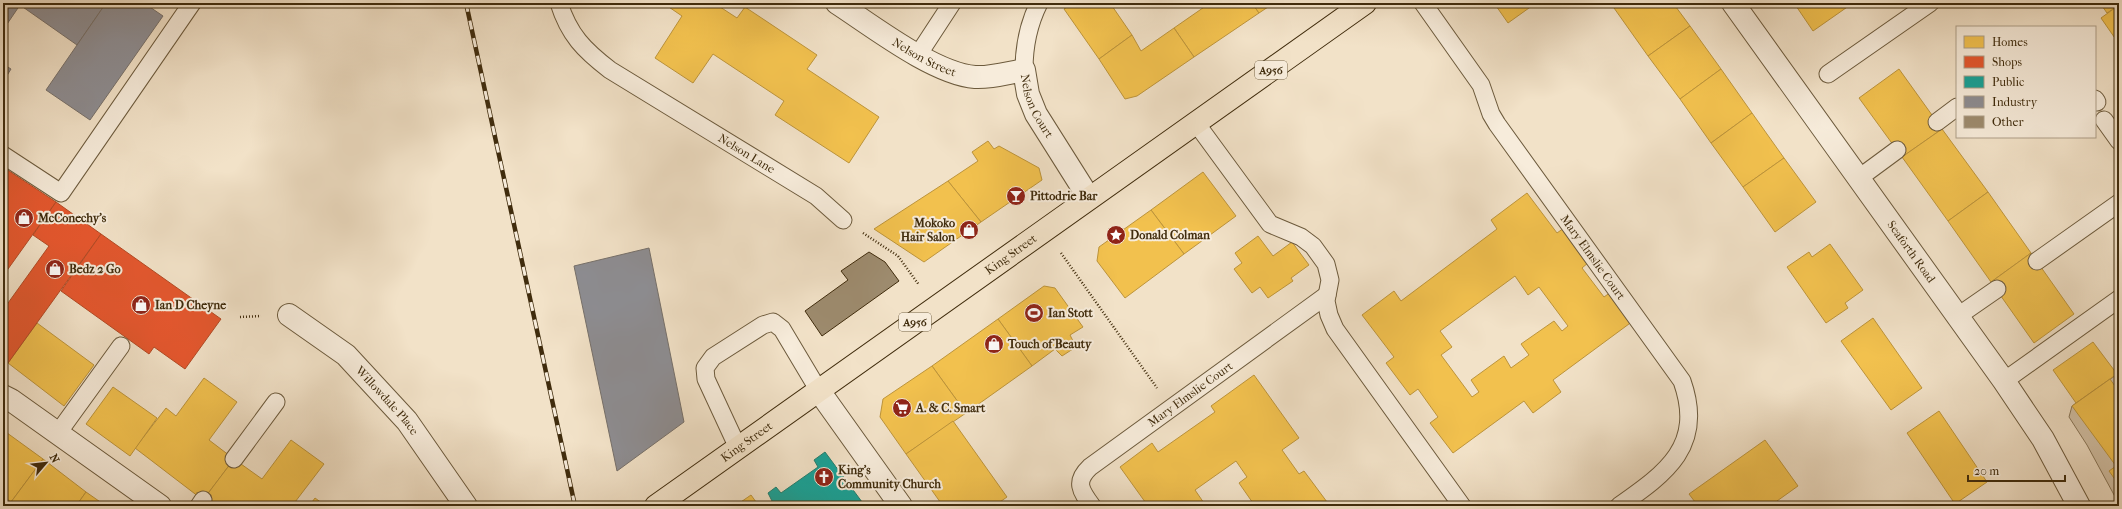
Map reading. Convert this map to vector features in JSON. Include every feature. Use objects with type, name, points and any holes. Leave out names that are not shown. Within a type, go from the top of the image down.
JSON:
[{"type":"main road","name":"King Street","points":[[656,506],[1365,3]]},
{"type":"street","name":"Nelson Street","points":[[837,3],[918,55],[945,69],[973,77],[993,76],[1024,70]]},
{"type":"street","name":"Seaforth Road","points":[[1733,3],[2004,381],[2042,439],[2079,506]]},
{"type":"street","name":"Nelson Court","points":[[1024,70],[1028,94],[1036,114],[1089,198]]},
{"type":"street","name":"Willowdale Place","points":[[289,315],[351,360],[407,422],[466,506]]},
{"type":"street","points":[[819,391],[900,506]]},
{"type":"street","points":[[3,396],[11,400],[160,506]]},
{"type":"lane","points":[[3,155],[60,193],[192,3]]},
{"type":"lane","name":"Nelson Lane","points":[[560,3],[565,21],[575,38],[590,54],[605,66],[816,196],[843,220]]},
{"type":"lane","points":[[918,55],[952,3]]},
{"type":"lane","name":"Nelson Court","points":[[1024,70],[1024,50],[1028,29],[1040,3]]},
{"type":"lane","name":"Mary Elmslie Court","points":[[1423,3],[1482,85],[1497,124],[1682,381],[1687,396],[1689,412],[1688,429],[1678,455],[1662,474],[1619,506]]},
{"type":"lane","points":[[1828,74],[1930,3]]},
{"type":"lane","points":[[1937,122],[1956,108]]},
{"type":"lane","points":[[2104,120],[2119,141]]},
{"type":"lane","points":[[1196,123],[1270,224],[1301,237],[1313,246],[1326,264],[1330,280],[1326,301],[1329,315],[1335,329],[1462,506]]},
{"type":"lane","points":[[1858,178],[1897,150]]},
{"type":"lane","points":[[2037,261],[2119,203]]},
{"type":"lane","points":[[1958,316],[1996,289]]},
{"type":"lane","name":"Mary Elmslie Court","points":[[1092,506],[1081,487],[1081,476],[1085,472],[1327,295]]},
{"type":"lane","points":[[2004,381],[2119,299]]},
{"type":"lane","points":[[738,448],[706,379],[705,368],[713,357],[763,325],[772,322],[782,329],[819,391]]},
{"type":"lane","points":[[58,433],[121,346]]},
{"type":"lane","points":[[234,459],[276,402]]},
{"type":"path","points":[[843,220],[898,256],[935,308]]},
{"type":"path","points":[[1045,230],[1171,408]]},
{"type":"shaded area","points":[[2119,373],[2119,504],[2087,445],[2069,417],[2072,406]]},
{"type":"building: Homes","points":[[663,3],[714,3],[737,18],[745,7],[817,55],[807,69],[879,117],[849,163],[775,115],[784,101],[713,54],[693,83],[655,58],[682,16]]},
{"type":"building: Homes","points":[[1073,3],[1110,3],[1132,35],[1099,59],[1064,9]]},
{"type":"building: Homes","points":[[1210,3],[1252,3],[1259,13],[1194,57],[1174,28]]},
{"type":"building: Homes","points":[[1252,3],[1274,3],[1259,13]]},
{"type":"building: Homes","points":[[1494,3],[1536,3],[1508,23]]},
{"type":"building: Homes","points":[[1614,3],[1673,3],[1690,26],[1648,56],[1614,8]]},
{"type":"building: Homes","points":[[1794,3],[1853,3],[1813,31]]},
{"type":"building: Homes","points":[[2100,3],[2119,3],[2119,5],[2107,13]]},
{"type":"building: Homes","points":[[2119,5],[2119,44],[2101,18]]},
{"type":"building: Homes","points":[[1690,26],[1721,69],[1680,99],[1648,56]]},
{"type":"building: Homes","points":[[1174,28],[1194,57],[1137,96],[1125,99],[1099,59],[1132,35],[1141,51]]},
{"type":"building: Homes","points":[[1721,69],[1752,113],[1711,143],[1680,99]]},
{"type":"building: Homes","points":[[1899,69],[1942,129],[1902,157],[1859,98]]},
{"type":"building: Homes","points":[[1752,113],[1784,158],[1743,187],[1711,143]]},
{"type":"building: Homes","points":[[1942,129],[1988,192],[1948,221],[1902,157]]},
{"type":"building: Homes","points":[[988,141],[994,149],[999,146],[1039,168],[1042,180],[981,222],[948,181],[978,161],[972,152]]},
{"type":"building: Homes","points":[[1784,158],[1816,202],[1775,232],[1743,187]]},
{"type":"building: Homes","points":[[1203,172],[1236,216],[1184,254],[1151,210]]},
{"type":"building: Homes","points":[[948,181],[981,222],[924,262],[874,229]]},
{"type":"building: Homes","points":[[1988,192],[2031,253],[1991,282],[1948,221]]},
{"type":"building: Homes","points":[[1527,193],[1557,233],[1564,228],[1589,262],[1582,268],[1604,297],[1611,292],[1633,321],[1553,380],[1561,392],[1533,413],[1524,401],[1453,453],[1430,423],[1438,417],[1418,389],[1410,395],[1386,363],[1394,357],[1362,315],[1394,291],[1401,301],[1497,229],[1491,220]],"holes":[[[1515,276],[1528,295],[1539,287],[1568,326],[1562,331],[1554,321],[1521,344],[1529,355],[1511,368],[1504,356],[1471,380],[1479,392],[1472,397],[1441,355],[1452,347],[1440,331]]]},
{"type":"building: Homes","points":[[1151,210],[1184,254],[1125,298],[1097,261],[1099,247]]},
{"type":"building: Homes","points":[[1258,236],[1273,256],[1292,242],[1309,265],[1291,278],[1293,281],[1268,298],[1260,287],[1252,293],[1234,269],[1242,263],[1235,253]]},
{"type":"building: Homes","points":[[1830,244],[1863,290],[1845,303],[1848,308],[1826,323],[1787,267],[1809,252],[1812,257]]},
{"type":"building: Homes","points":[[2031,253],[2074,314],[2034,343],[1991,282]]},
{"type":"building: Homes","points":[[1044,286],[1055,288],[1083,327],[1070,335],[1076,347],[1062,356],[1055,349],[1032,366],[998,319]]},
{"type":"building: Homes","points":[[1873,318],[1922,388],[1891,410],[1841,341]]},
{"type":"building: Homes","points":[[998,319],[1032,366],[966,413],[932,366]]},
{"type":"building: Homes","points":[[37,323],[94,365],[64,406],[8,363]]},
{"type":"building: Homes","points":[[2093,342],[2117,374],[2076,403],[2053,370]]},
{"type":"building: Homes","points":[[932,366],[966,413],[906,454],[880,417],[883,399]]},
{"type":"building: Homes","points":[[1254,375],[1299,438],[1282,450],[1299,474],[1304,471],[1330,506],[1255,506],[1239,483],[1247,477],[1236,461],[1195,490],[1206,506],[1148,506],[1120,467],[1152,443],[1158,452],[1215,412],[1211,406]]},
{"type":"building: Homes","points":[[204,378],[237,402],[209,440],[234,459],[203,500],[135,448],[166,408],[176,416]]},
{"type":"building: Homes","points":[[2110,379],[2119,392],[2119,464],[2116,466],[2072,406]]},
{"type":"building: Homes","points":[[113,387],[157,418],[130,456],[86,424]]},
{"type":"building: Homes","points":[[1939,411],[1987,482],[1955,504],[1907,433]]},
{"type":"building: Homes","points":[[953,421],[1007,497],[994,506],[943,506],[906,454]]},
{"type":"building: Homes","points":[[3,430],[43,459],[11,502],[3,496]]},
{"type":"building: Homes","points":[[291,440],[324,464],[292,506],[212,506],[203,500],[234,459],[262,479]]},
{"type":"building: Homes","points":[[1765,440],[1798,486],[1777,501],[1777,506],[1698,506],[1689,494]]},
{"type":"building: Homes","points":[[43,459],[86,492],[76,506],[17,506],[11,502]]},
{"type":"building: Homes","points":[[2119,464],[2119,485],[2109,471]]},
{"type":"building: Homes","points":[[86,492],[106,506],[76,506]]},
{"type":"building: Homes","points":[[751,495],[759,506],[735,506]]},
{"type":"building: Homes","points":[[315,498],[326,506],[309,506]]},
{"type":"building: Shops","name":"McConechy's","points":[[3,167],[56,202],[3,276]]},
{"type":"building: Shops","name":"Bedz 2 Go","points":[[56,202],[101,234],[8,363],[3,360],[3,310],[49,246],[33,235]]},
{"type":"building: Shops","name":"Ian D Cheyne","points":[[101,234],[221,319],[185,369],[154,347],[149,354],[61,291]]},
{"type":"building: Public","name":"King's Community Church","points":[[825,452],[865,506],[771,506],[772,501],[768,493],[776,487],[781,493],[818,467],[814,460]]},
{"type":"building: Industry","points":[[3,3],[17,3],[20,5],[3,30]]},
{"type":"building: Industry","points":[[21,3],[106,3],[77,45],[20,5]]},
{"type":"building: Industry","points":[[106,3],[144,3],[163,16],[90,120],[46,90]]},
{"type":"building: Industry","points":[[3,64],[11,69],[3,82]]},
{"type":"building: Industry","points":[[649,248],[684,422],[617,471],[574,266]]},
{"type":"building: Other","points":[[869,252],[885,262],[899,281],[822,336],[805,311],[848,280],[841,271]]},
{"type":"railway","points":[[466,3],[575,506]]},
{"type":"place","name":"Pittodrie Bar","points":[[1016,196]]},
{"type":"place","name":"McConechy's","points":[[24,218]]},
{"type":"place","name":"Mokoko Hair Salon","points":[[969,230]]},
{"type":"place","name":"Donald Colman","points":[[1116,235]]},
{"type":"place","name":"Bedz 2 Go","points":[[55,269]]},
{"type":"place","name":"Ian D Cheyne","points":[[141,305]]},
{"type":"place","name":"Ian Stott","points":[[1034,313]]},
{"type":"place","name":"Touch of Beauty","points":[[994,344]]},
{"type":"place","name":"A. & C. Smart","points":[[902,408]]},
{"type":"place","name":"King's Community Church","points":[[824,477]]}]
